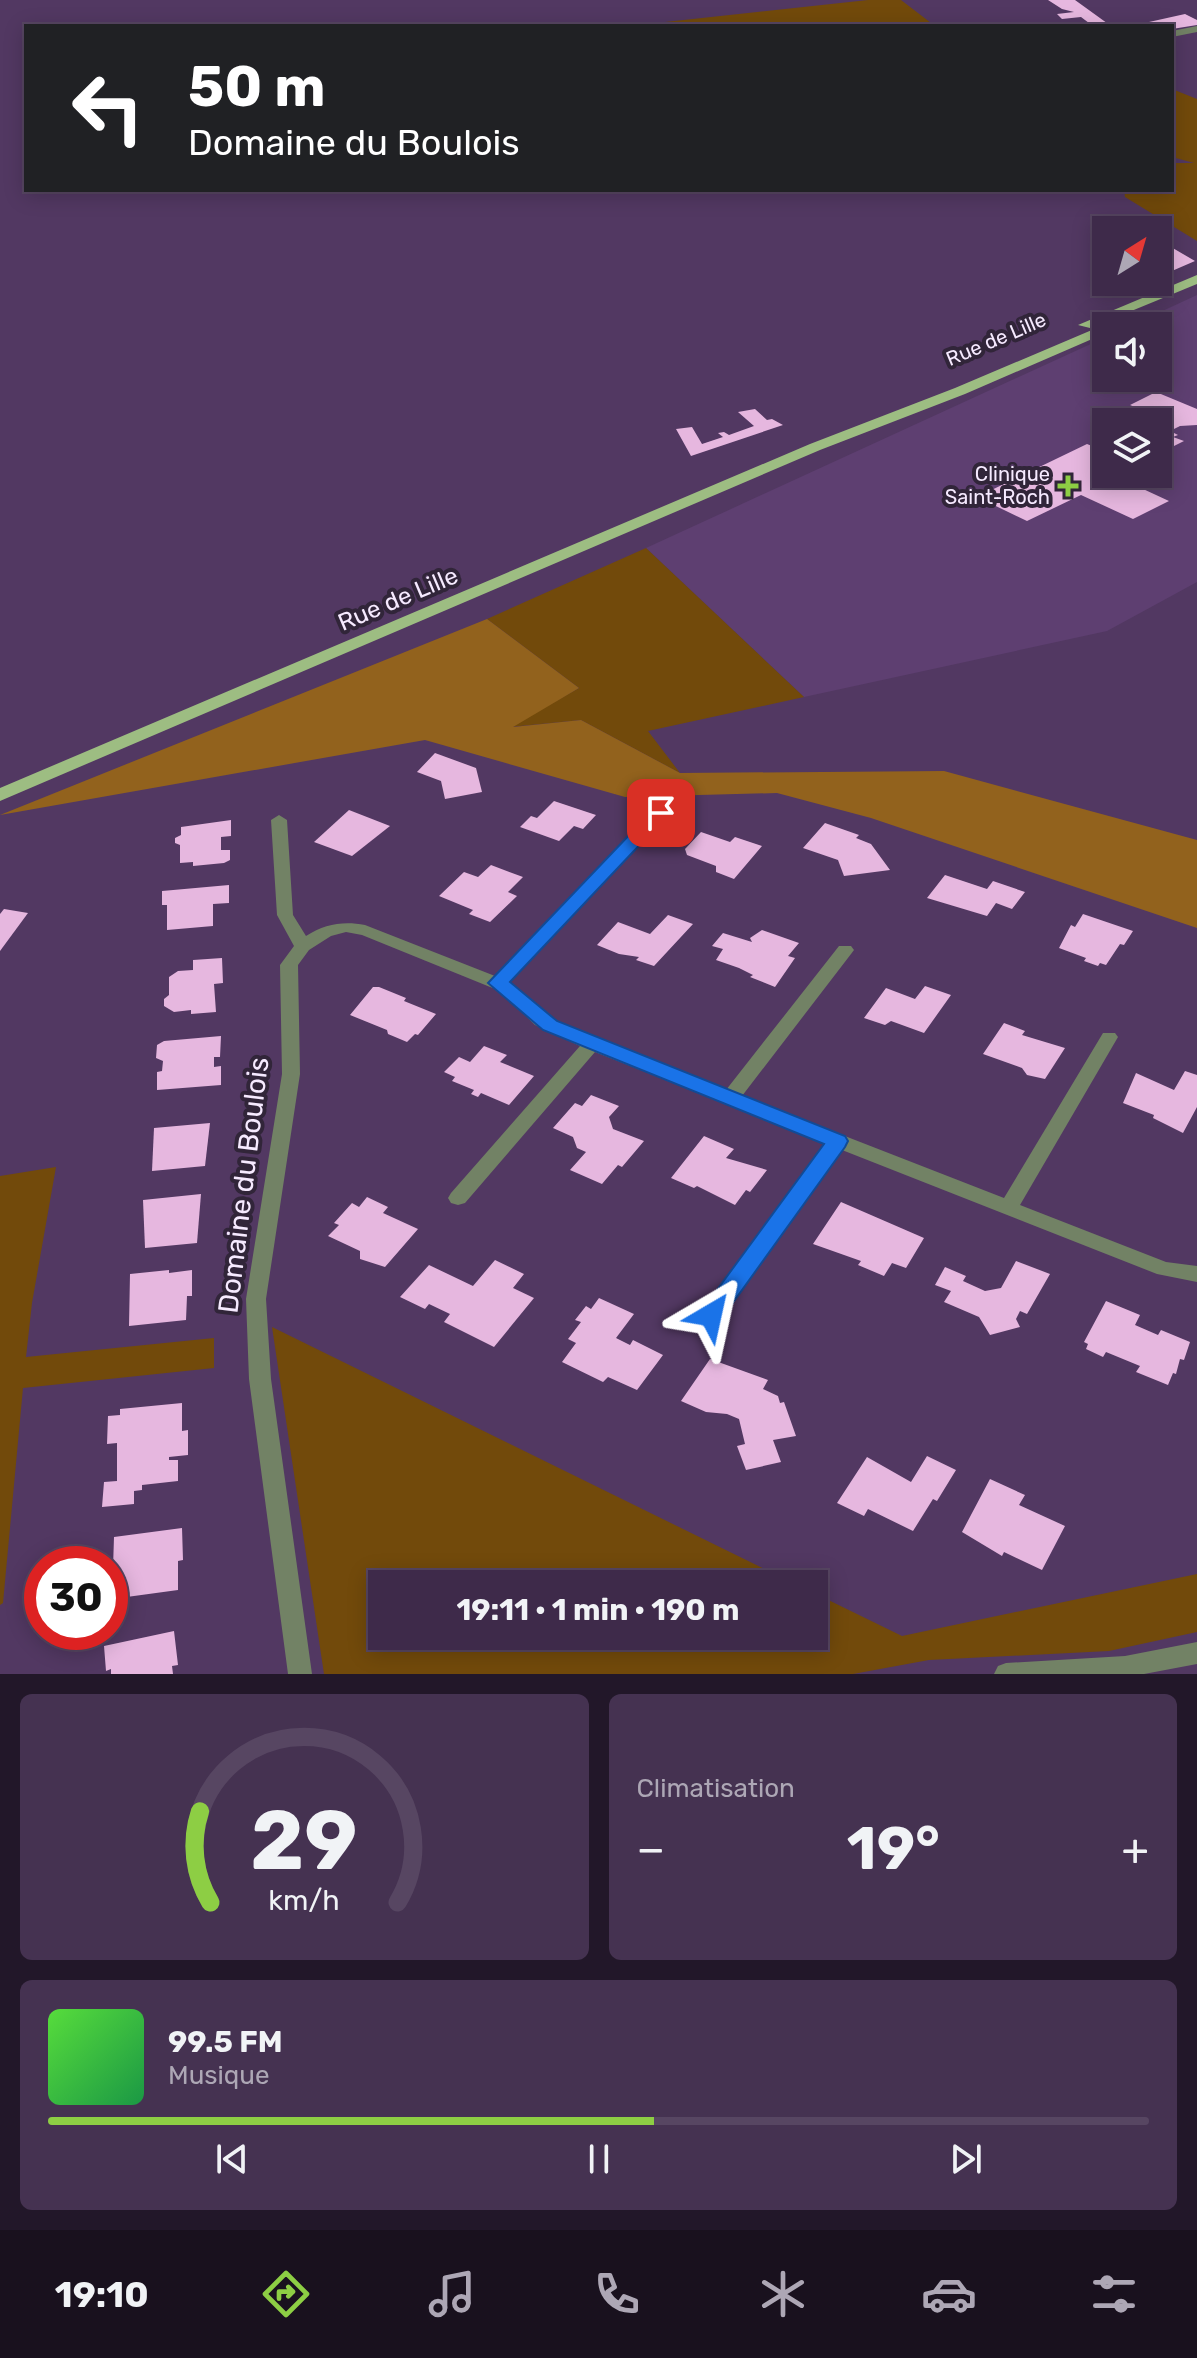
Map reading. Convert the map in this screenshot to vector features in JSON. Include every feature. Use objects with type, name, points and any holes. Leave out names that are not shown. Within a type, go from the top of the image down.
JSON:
[{"type":"main road","name":"Rue de Lille","points":[[815,447],[983,367],[1197,279]]},
{"type":"main road","points":[[1143,312],[1197,288]]},
{"type":"main road","name":"Rue de Lille","points":[[0,795],[815,447],[960,391],[1092,334]]},
{"type":"street","points":[[1174,34],[1197,29]]},
{"type":"street","points":[[498,983],[661,813]]},
{"type":"street","points":[[279,820],[285,915],[303,946],[325,932],[357,927],[498,983],[511,991],[541,1021],[592,1044],[1164,1269],[1197,1274]]},
{"type":"street","name":"Domaine du Boulois","points":[[300,1674],[255,1328],[256,1299],[291,1074],[287,974],[294,955],[303,946]]},
{"type":"street","points":[[730,1098],[845,950]]},
{"type":"street","points":[[1008,1209],[1109,1037]]},
{"type":"street","points":[[458,1198],[592,1044]]},
{"type":"street","points":[[711,1315],[838,1141]]},
{"type":"street","points":[[1006,1674],[1125,1667],[1197,1653]]},
{"type":"shaded area","points":[[868,0],[901,0],[932,24],[657,24]]},
{"type":"shaded area","points":[[1174,90],[1197,99],[1197,241],[1172,226],[1172,216],[1156,216],[1125,197],[1124,192],[1174,192],[1174,163],[1194,163],[1174,158]]},
{"type":"shaded area","points":[[1197,295],[1197,582],[1107,631],[804,697],[646,548],[1092,343],[1092,392],[1172,392],[1172,312],[1160,312]]},
{"type":"shaded area","points":[[646,548],[804,697],[648,731],[680,773],[581,720],[510,727],[579,688],[487,619]]},
{"type":"shaded area","points":[[487,619],[579,688],[513,727],[581,720],[680,773],[944,771],[1197,840],[1197,928],[871,818],[777,793],[625,797],[425,740],[0,815]]},
{"type":"shaded area","points":[[56,1167],[32,1303],[26,1357],[214,1338],[214,1368],[23,1388],[3,1603],[0,1605],[0,1176]]},
{"type":"shaded area","points":[[272,1327],[767,1570],[368,1570],[368,1650],[828,1650],[828,1600],[902,1636],[1197,1574],[1197,1632],[1109,1651],[929,1660],[853,1674],[324,1674]]},
{"type":"building","points":[[1048,0],[1075,0],[1108,24],[1090,24],[1081,17],[1062,19],[1057,14],[1074,12]]},
{"type":"building","points":[[1185,14],[1197,20],[1197,25],[1174,29],[1174,24],[1140,24]]},
{"type":"building","points":[[1172,248],[1195,261],[1172,271]]},
{"type":"building","points":[[1156,392],[1197,409],[1197,425],[1172,430],[1172,408],[1137,408],[1130,405]]},
{"type":"building","points":[[755,409],[767,420],[772,419],[783,425],[691,456],[676,429],[692,427],[702,444],[723,437],[718,433],[729,435],[754,426],[738,412]]},
{"type":"building","points":[[1172,432],[1178,435],[1173,437],[1184,441],[1172,447]]},
{"type":"building","name":"Clinique Saint-Roch","points":[[1087,444],[1092,446],[1092,488],[1141,488],[1169,501],[1133,519],[1081,495],[1027,521],[977,497]]},
{"type":"building","points":[[435,753],[476,768],[482,792],[445,799],[441,781],[417,772]]},
{"type":"building","points":[[554,801],[596,815],[583,829],[574,826],[559,841],[520,827],[531,816],[537,818]]},
{"type":"building","points":[[349,810],[390,826],[352,856],[314,842]]},
{"type":"building","points":[[231,820],[231,836],[221,837],[221,850],[230,850],[230,860],[193,866],[193,862],[180,863],[180,845],[175,843],[175,838],[181,835],[181,827]]},
{"type":"building","points":[[825,823],[859,835],[856,838],[871,844],[890,870],[844,876],[838,860],[803,848]]},
{"type":"building","points":[[701,832],[730,842],[735,837],[762,846],[734,879],[716,872],[716,866],[687,855],[685,849]]},
{"type":"building","points":[[491,865],[523,877],[508,892],[517,896],[490,922],[469,914],[473,910],[439,896],[464,872],[478,877]]},
{"type":"building","points":[[945,875],[987,889],[993,881],[1025,892],[1012,909],[996,903],[987,916],[927,898]]},
{"type":"building","points":[[229,885],[229,903],[213,904],[213,926],[167,930],[167,905],[162,905],[162,891]]},
{"type":"building","points":[[4,909],[28,913],[0,951],[0,914]]},
{"type":"building","points":[[1083,914],[1133,931],[1106,965],[1100,963],[1098,966],[1084,961],[1086,958],[1059,948],[1071,925],[1075,927]]},
{"type":"building","points":[[668,915],[693,924],[654,966],[636,960],[639,957],[619,954],[597,945],[618,922],[650,934]]},
{"type":"building","points":[[762,930],[799,943],[788,956],[795,958],[775,987],[716,960],[723,949],[712,946],[723,933],[752,942],[750,938]]},
{"type":"building","points":[[222,958],[223,983],[214,984],[216,1012],[191,1014],[191,1010],[174,1012],[164,1006],[164,999],[169,995],[169,977],[178,971],[193,970],[193,960]]},
{"type":"building","points":[[925,986],[951,995],[924,1033],[891,1021],[885,1025],[864,1018],[886,988],[915,999]]},
{"type":"building","points":[[373,987],[406,998],[404,1001],[436,1014],[418,1035],[415,1034],[407,1042],[388,1034],[387,1030],[350,1015]]},
{"type":"building","points":[[1004,1023],[1025,1031],[1022,1035],[1065,1048],[1045,1079],[1027,1075],[1022,1068],[983,1054]]},
{"type":"building","points":[[221,1036],[220,1057],[214,1057],[214,1067],[221,1066],[221,1085],[157,1090],[157,1072],[162,1071],[163,1061],[156,1058],[157,1045],[164,1041]]},
{"type":"building","points":[[484,1046],[507,1055],[500,1062],[534,1076],[509,1105],[481,1093],[478,1097],[471,1094],[474,1090],[452,1081],[455,1077],[444,1072],[459,1057],[470,1062]]},
{"type":"building","points":[[1185,1071],[1197,1075],[1197,1107],[1183,1133],[1153,1118],[1154,1115],[1123,1103],[1136,1073],[1174,1090]]},
{"type":"building","points":[[591,1095],[619,1106],[609,1117],[613,1129],[644,1141],[622,1167],[618,1165],[602,1184],[570,1170],[586,1152],[577,1148],[573,1137],[553,1128],[575,1103],[582,1106]]},
{"type":"building","points":[[210,1123],[205,1166],[152,1171],[154,1128]]},
{"type":"building","points":[[704,1136],[734,1149],[726,1158],[767,1170],[735,1205],[697,1186],[694,1188],[671,1178]]},
{"type":"building","points":[[201,1194],[197,1243],[145,1248],[143,1200]]},
{"type":"building","points":[[367,1197],[388,1207],[383,1213],[418,1229],[385,1267],[360,1259],[360,1251],[328,1236],[339,1225],[334,1223],[352,1203],[359,1207]]},
{"type":"building","points":[[841,1202],[924,1238],[906,1268],[892,1263],[884,1276],[858,1265],[861,1261],[813,1244]]},
{"type":"building","points":[[495,1260],[524,1274],[513,1288],[534,1298],[494,1347],[444,1322],[450,1314],[429,1304],[425,1309],[400,1297],[429,1265],[473,1286]]},
{"type":"building","points":[[1016,1261],[1050,1274],[1027,1314],[1020,1311],[1016,1319],[1020,1327],[990,1335],[979,1317],[944,1302],[951,1291],[935,1285],[945,1267],[966,1276],[963,1281],[985,1291],[1001,1288]]},
{"type":"building","points":[[169,1270],[169,1273],[192,1270],[192,1296],[187,1296],[186,1320],[129,1326],[130,1274]]},
{"type":"building","points":[[599,1298],[634,1314],[616,1338],[630,1345],[633,1340],[663,1355],[637,1390],[608,1377],[603,1382],[562,1362],[576,1343],[568,1339],[581,1322],[575,1320],[586,1306],[591,1309]]},
{"type":"building","points":[[1106,1301],[1140,1315],[1135,1325],[1158,1335],[1161,1330],[1190,1342],[1184,1360],[1180,1359],[1176,1374],[1173,1373],[1168,1385],[1136,1372],[1140,1366],[1106,1352],[1103,1357],[1086,1349],[1088,1344],[1084,1342]]},
{"type":"building","points":[[710,1359],[768,1380],[763,1389],[778,1396],[780,1403],[784,1402],[796,1436],[773,1440],[781,1462],[746,1470],[737,1446],[745,1444],[739,1419],[727,1414],[706,1412],[681,1401]]},
{"type":"building","points":[[182,1403],[182,1431],[188,1430],[188,1455],[169,1457],[169,1460],[178,1460],[178,1481],[142,1485],[142,1490],[134,1491],[134,1504],[102,1507],[104,1482],[117,1481],[117,1443],[107,1444],[108,1416],[120,1415],[120,1409]]},
{"type":"building","points":[[927,1456],[956,1470],[913,1531],[868,1509],[864,1516],[837,1503],[867,1457],[911,1482]]},
{"type":"building","points":[[990,1479],[1025,1495],[1019,1505],[1065,1526],[1042,1570],[1004,1552],[1002,1556],[962,1532]]},
{"type":"building","points":[[182,1528],[183,1560],[178,1561],[178,1590],[128,1597],[128,1546],[114,1546],[114,1537]]},
{"type":"building","points":[[174,1631],[178,1665],[172,1666],[173,1674],[111,1674],[111,1669],[106,1671],[104,1650],[128,1650],[128,1641]]},
{"type":"place","name":"Clinique Saint-Roch","points":[[1068,486]]},
{"type":"route","points":[[661,813],[498,983],[550,1026],[838,1141],[711,1315]]}]
